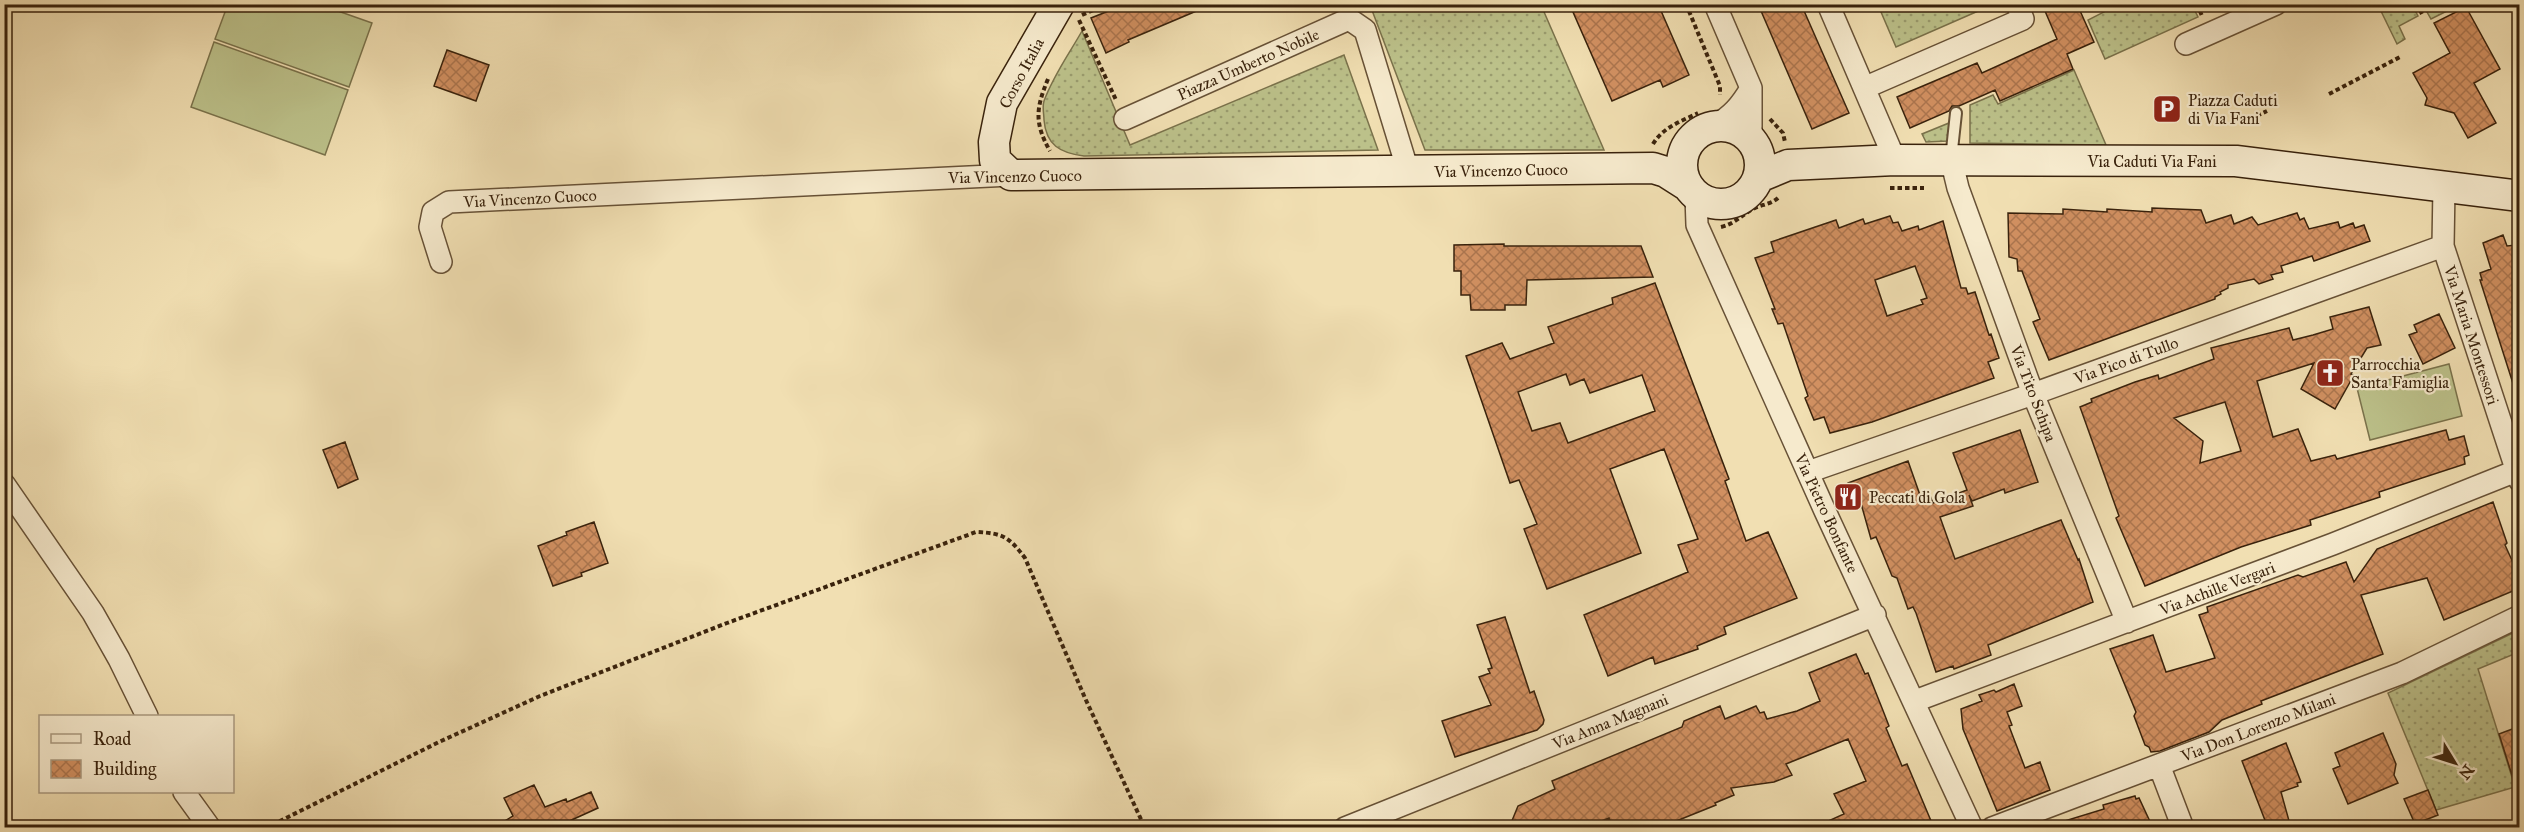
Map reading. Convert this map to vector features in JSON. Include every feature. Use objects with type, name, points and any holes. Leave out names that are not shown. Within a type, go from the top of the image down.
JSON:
[{"type":"street","points":[[1711,114],[1702,131],[1691,140],[1685,150],[1682,163],[1683,175],[1692,191],[1707,202],[1732,203],[1743,198],[1753,189],[1770,156],[1751,88],[1715,4]]},
{"type":"street","points":[[1828,4],[1864,88],[1892,174]]},
{"type":"street","points":[[1864,88],[2023,18],[2017,4]]},
{"type":"street","points":[[2186,44],[2276,4]]},
{"type":"street","name":"Corso Italia","points":[[1011,175],[995,160],[994,142],[1002,103],[1069,16]]},
{"type":"street","name":"Piazza Umberto Nobile","points":[[1125,119],[1348,19],[1365,30],[1408,171]]},
{"type":"street","points":[[1711,114],[1731,116],[1751,88]]},
{"type":"street","points":[[1711,114],[1734,128],[1770,156]]},
{"type":"street","name":"Via Vincenzo Cuoco","points":[[441,262],[430,226],[433,212],[449,202],[1011,175],[1408,171],[1653,157],[1685,150]]},
{"type":"street","name":"Via Caduti Via Fani","points":[[1770,156],[1892,174],[2236,161],[2517,194]]},
{"type":"street","name":"Via Vincenzo Cuoco","points":[[1653,157],[1666,172],[1692,191]]},
{"type":"street","name":"Via Tito Schipa","points":[[1955,173],[2032,394],[2127,622]]},
{"type":"street","name":"Via Maria Montessori","points":[[2444,187],[2443,246],[2518,476]]},
{"type":"street","name":"Via Pietro Bonfante","points":[[1692,191],[1697,225],[1972,828]]},
{"type":"street","name":"Via Pico di Tullo","points":[[1808,472],[2443,246]]},
{"type":"street","name":"Via Achille Vergari","points":[[1915,701],[2518,476]]},
{"type":"street","points":[[4,484],[93,613],[119,659],[146,715]]},
{"type":"street","name":"Via Anna Magnani","points":[[1345,828],[1388,819],[1875,615]]},
{"type":"street","name":"Via Don Lorenzo Milani","points":[[1992,828],[2402,673],[2520,616]]},
{"type":"street","points":[[2159,765],[2183,828]]},
{"type":"street","points":[[185,793],[210,828]]},
{"type":"lane","points":[[1955,173],[1956,113]]},
{"type":"path","points":[[1107,4],[1069,16],[1125,119]]},
{"type":"path","points":[[1653,157],[1658,136],[1669,128],[1711,114],[1720,86],[1686,4]]},
{"type":"path","points":[[2417,4],[2422,14]]},
{"type":"path","points":[[2329,94],[2402,56]]},
{"type":"path","points":[[1052,70],[1038,107],[1038,124],[1050,152],[1059,158]]},
{"type":"path","points":[[2250,119],[2266,111]]},
{"type":"path","points":[[1721,227],[1729,225],[1752,209],[1775,202],[1770,156],[1774,121],[1783,133],[1770,156]]},
{"type":"path","points":[[1892,174],[1955,173]]},
{"type":"path","points":[[266,828],[439,742],[540,696],[727,623],[976,532],[998,533],[1012,541],[1026,558],[1085,698],[1145,828]]},
{"type":"green space","points":[[228,4],[321,5],[372,23],[349,87],[215,39]]},
{"type":"green space","points":[[2107,4],[2192,5],[2198,17],[2105,59],[2088,20],[2104,12],[2102,7]]},
{"type":"green space","points":[[1370,5],[1541,5],[1604,150],[1425,150]]},
{"type":"green space","points":[[1878,5],[1992,5],[1896,47]]},
{"type":"green space","points":[[2378,5],[2412,5],[2418,16],[2399,26],[2405,39],[2397,44]]},
{"type":"green space","points":[[2423,5],[2459,5],[2431,19]]},
{"type":"green space","points":[[1082,31],[1130,145],[1344,55],[1378,150],[1084,156],[1068,153],[1051,142],[1048,136],[1045,129],[1043,103]]},
{"type":"green space","points":[[214,42],[348,90],[325,155],[191,107]]},
{"type":"green space","points":[[2074,70],[2106,145],[1970,143],[1970,105],[1993,95],[1998,104]]},
{"type":"green space","points":[[1949,123],[1948,141],[1926,142],[1922,134]]},
{"type":"green space","points":[[2449,364],[2462,416],[2370,440],[2357,388]]},
{"type":"green space","points":[[2519,630],[2519,652],[2478,669],[2515,787],[2436,810],[2388,693]]},
{"type":"building","points":[[1126,4],[1213,4],[1128,40],[1129,42],[1106,53],[1091,18]]},
{"type":"building","points":[[1589,4],[1658,4],[1689,75],[1663,87],[1660,80],[1612,101],[1573,12]]},
{"type":"building","points":[[1758,4],[1801,4],[1849,113],[1812,129]]},
{"type":"building","points":[[2042,4],[2077,4],[2094,42],[2067,54],[2073,69],[2000,101],[1995,90],[1959,106],[1952,106],[1949,111],[1910,128],[1897,97],[1977,63],[1982,73],[2057,39]]},
{"type":"building","points":[[2466,7],[2500,69],[2474,83],[2496,123],[2468,138],[2454,113],[2425,105],[2427,98],[2413,73],[2450,53],[2434,23]]},
{"type":"building","points":[[447,50],[489,65],[476,101],[434,86]]},
{"type":"building","points":[[2152,208],[2201,210],[2206,223],[2231,215],[2234,224],[2252,217],[2258,225],[2297,213],[2300,220],[2304,218],[2309,229],[2338,222],[2340,228],[2353,223],[2355,228],[2364,225],[2370,241],[2314,261],[2312,256],[2281,266],[2283,272],[2271,275],[2273,279],[2259,284],[2254,279],[2228,285],[2228,288],[2220,292],[2221,294],[2215,299],[2049,360],[2033,322],[2040,319],[2022,271],[2018,271],[2017,259],[2009,257],[2008,213],[2063,214],[2063,209],[2152,212]]},
{"type":"building","points":[[1890,216],[1893,223],[1898,222],[1902,231],[1918,226],[1919,230],[1943,221],[1961,288],[1966,288],[1968,294],[1975,292],[1999,358],[1988,362],[1994,378],[1872,422],[1830,433],[1824,417],[1814,420],[1805,398],[1808,396],[1783,323],[1778,324],[1772,309],[1775,309],[1755,258],[1774,252],[1771,242],[1836,220],[1839,228],[1863,219],[1865,224]],"holes":[[[1915,266],[1927,298],[1921,300],[1923,304],[1887,316],[1875,280]]]},
{"type":"building","points":[[2503,235],[2507,246],[2516,245],[2520,256],[2520,393],[2516,393],[2480,280],[2482,280],[2480,273],[2491,269],[2483,243]]},
{"type":"building","points":[[1504,244],[1504,246],[1641,246],[1653,277],[1527,280],[1526,305],[1505,305],[1505,310],[1471,310],[1470,295],[1461,295],[1461,271],[1454,271],[1454,245]]},
{"type":"building","points":[[1655,283],[1729,479],[1725,481],[1746,541],[1768,532],[1797,598],[1724,627],[1726,634],[1697,646],[1698,649],[1655,664],[1653,657],[1608,676],[1584,615],[1688,572],[1678,545],[1698,539],[1664,449],[1610,469],[1641,553],[1547,589],[1524,529],[1537,524],[1519,480],[1510,483],[1466,356],[1502,343],[1510,359],[1554,343],[1548,327],[1613,304],[1612,298]],"holes":[[[1566,374],[1570,385],[1584,379],[1590,393],[1642,375],[1655,411],[1568,443],[1560,423],[1532,431],[1518,392]]]},
{"type":"building","points":[[2369,307],[2381,345],[2367,348],[2351,374],[2354,375],[2335,409],[2301,389],[2314,363],[2257,381],[2273,437],[2298,429],[2311,461],[2335,455],[2337,459],[2446,430],[2449,440],[2464,436],[2469,455],[2464,457],[2465,464],[2379,492],[2380,497],[2310,520],[2311,525],[2241,547],[2145,586],[2116,518],[2119,516],[2080,407],[2092,402],[2091,399],[2135,382],[2158,375],[2159,379],[2214,359],[2211,348],[2289,328],[2293,340],[2333,329],[2330,317]],"holes":[[[2225,402],[2241,451],[2200,463],[2203,441],[2174,418]]]},
{"type":"building","points":[[2439,314],[2455,348],[2423,364],[2409,335],[2417,332],[2414,325]]},
{"type":"building","points":[[2020,430],[2038,482],[2005,493],[2004,489],[1972,501],[1969,495],[1973,506],[1940,517],[1955,559],[2061,520],[2079,559],[2093,602],[1988,645],[1991,655],[1954,669],[1953,666],[1936,672],[1916,613],[1913,607],[1908,609],[1897,578],[1892,576],[1876,537],[1871,539],[1860,500],[1854,502],[1848,483],[1908,461],[1920,495],[1929,493],[1933,503],[1967,490],[1953,453]]},
{"type":"building","points":[[345,442],[358,479],[338,488],[323,450]]},
{"type":"building","points":[[2493,502],[2507,543],[2505,545],[2520,578],[2520,588],[2444,620],[2427,578],[2361,595],[2383,654],[2261,701],[2262,704],[2222,720],[2209,732],[2160,751],[2151,752],[2145,745],[2134,716],[2136,712],[2110,649],[2153,635],[2166,672],[2215,658],[2199,615],[2208,612],[2207,607],[2298,575],[2303,577],[2346,562],[2354,582],[2377,549]]},
{"type":"building","points":[[594,522],[608,563],[581,573],[582,576],[553,586],[538,546],[567,535],[566,532]]},
{"type":"building","points":[[1505,617],[1530,693],[1534,691],[1544,720],[1543,724],[1537,730],[1455,757],[1442,721],[1491,705],[1479,677],[1490,673],[1488,669],[1492,668],[1477,625]]},
{"type":"building","points":[[1856,654],[1865,674],[1868,673],[1889,726],[1886,728],[1902,766],[1907,764],[1934,828],[1813,828],[1844,814],[1834,794],[1866,781],[1848,739],[1786,764],[1792,775],[1774,782],[1731,788],[1734,795],[1715,803],[1716,805],[1659,828],[1613,828],[1609,818],[1584,828],[1509,828],[1518,806],[1555,789],[1552,781],[1682,727],[1684,721],[1720,706],[1725,719],[1756,706],[1760,713],[1764,712],[1767,719],[1797,711],[1820,701],[1809,673]]},
{"type":"building","points":[[2014,684],[2022,706],[2007,712],[2012,725],[2009,726],[2025,768],[2040,762],[2050,790],[1997,811],[1963,729],[1961,709],[1982,701],[1979,695],[1994,690],[1996,692]]},
{"type":"building","points":[[2520,726],[2520,788],[2516,788],[2499,734]]},
{"type":"building","points":[[2383,733],[2396,764],[2394,775],[2398,783],[2348,804],[2333,769],[2340,766],[2335,753]]},
{"type":"building","points":[[2286,743],[2301,782],[2297,783],[2298,786],[2281,792],[2291,828],[2268,828],[2242,761]]},
{"type":"building","points":[[534,785],[545,807],[566,799],[567,802],[591,792],[598,808],[554,828],[493,828],[513,816],[504,798]]},
{"type":"building","points":[[2428,790],[2438,815],[2415,824],[2404,799]]},
{"type":"building","points":[[2135,796],[2136,799],[2139,798],[2153,828],[2058,828],[2058,823],[2104,809],[2103,805]]},
{"type":"place","name":"Piazza Caduti di Via Fani","points":[[2167,109]]},
{"type":"place","name":"Parrocchia Santa Famiglia","points":[[2330,373]]},
{"type":"place","name":"Peccati di Gola","points":[[1848,497]]}]
